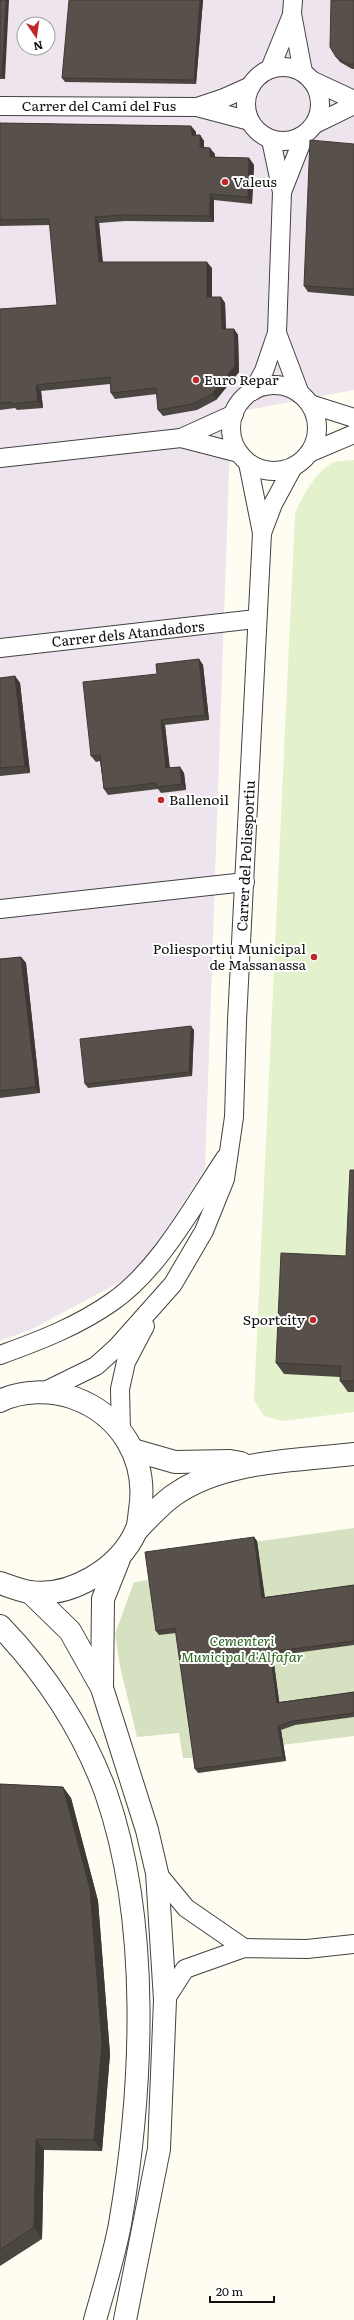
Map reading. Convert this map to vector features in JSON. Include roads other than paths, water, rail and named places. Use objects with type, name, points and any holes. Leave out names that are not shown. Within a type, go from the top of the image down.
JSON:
[{"type":"street","points":[[270,69],[292,7]]},
{"type":"street","points":[[282,192],[309,130],[320,113],[318,90],[307,76],[292,7]]},
{"type":"street","points":[[354,100],[292,68],[270,69],[259,76],[251,86],[246,97],[246,110],[250,122],[256,129],[271,140],[288,141],[354,105]]},
{"type":"street","name":"Carrer del Camí del Fus","points":[[0,106],[197,106],[224,98],[251,86]]},
{"type":"street","name":"Carrer del Camí del Fus","points":[[197,106],[250,122]]},
{"type":"street","points":[[253,391],[264,371],[277,333],[282,192],[271,140]]},
{"type":"street","points":[[277,333],[305,399],[315,416],[317,429],[315,442],[309,453]]},
{"type":"street","points":[[244,458],[232,434],[234,414],[245,397],[253,391],[272,385],[287,387],[305,399],[354,418]]},
{"type":"street","points":[[0,458],[181,438],[234,414]]},
{"type":"street","points":[[181,438],[244,458],[270,471],[282,470],[293,466],[309,453],[354,434]]},
{"type":"street","name":"Carrer del Poliesportiu","points":[[244,458],[262,534]]},
{"type":"street","name":"Carrer del Poliesportiu","points":[[43,1392],[96,1366],[117,1347],[157,1303],[173,1284],[204,1231],[225,1179],[234,1117],[256,619],[262,534],[273,504],[293,466]]},
{"type":"street","name":"Carrer dels Atandadors","points":[[0,648],[256,619]]},
{"type":"street","points":[[0,909],[245,882]]},
{"type":"street","points":[[0,1355],[37,1341],[88,1317],[113,1302],[132,1286],[167,1245],[229,1153]]},
{"type":"street","name":"Carrer del Poliesportiu","points":[[121,1431],[120,1389],[126,1362],[157,1303]]},
{"type":"street","points":[[0,1402],[23,1394],[43,1392],[65,1395],[86,1403],[106,1415],[121,1431],[133,1450],[140,1473],[142,1497],[136,1530]]},
{"type":"street","points":[[133,1450],[175,1462],[230,1461],[252,1464]]},
{"type":"street","points":[[102,1688],[103,1600],[122,1552],[136,1530],[175,1494],[202,1480],[252,1464],[354,1454]]},
{"type":"street","points":[[0,1583],[30,1592],[65,1590],[96,1576],[122,1552]]},
{"type":"street","points":[[30,1592],[70,1632],[102,1688],[147,1830],[157,1873],[165,2000],[159,2149],[125,2320]]},
{"type":"street","points":[[0,1626],[32,1663],[55,1695],[91,1759],[106,1793],[128,1885],[136,1947],[138,2010],[135,2096],[120,2225],[95,2320]]},
{"type":"street","points":[[157,1873],[186,1908],[244,1948]]},
{"type":"street","points":[[165,2000],[185,1968],[244,1948],[307,1949],[354,1944]]},
{"type":"place","name":"Valeus","points":[[225,182]]},
{"type":"place","name":"Euro Repar","points":[[196,380]]},
{"type":"place","name":"Ballenoil","points":[[161,800]]},
{"type":"place","name":"Poliesportiu Municipal de Massanassa","points":[[314,957]]},
{"type":"place","name":"Sportcity","points":[[313,1320]]},
{"type":"park label","name":"Cementeri Municipal d'Alfafar","points":[[242,1650]]}]
